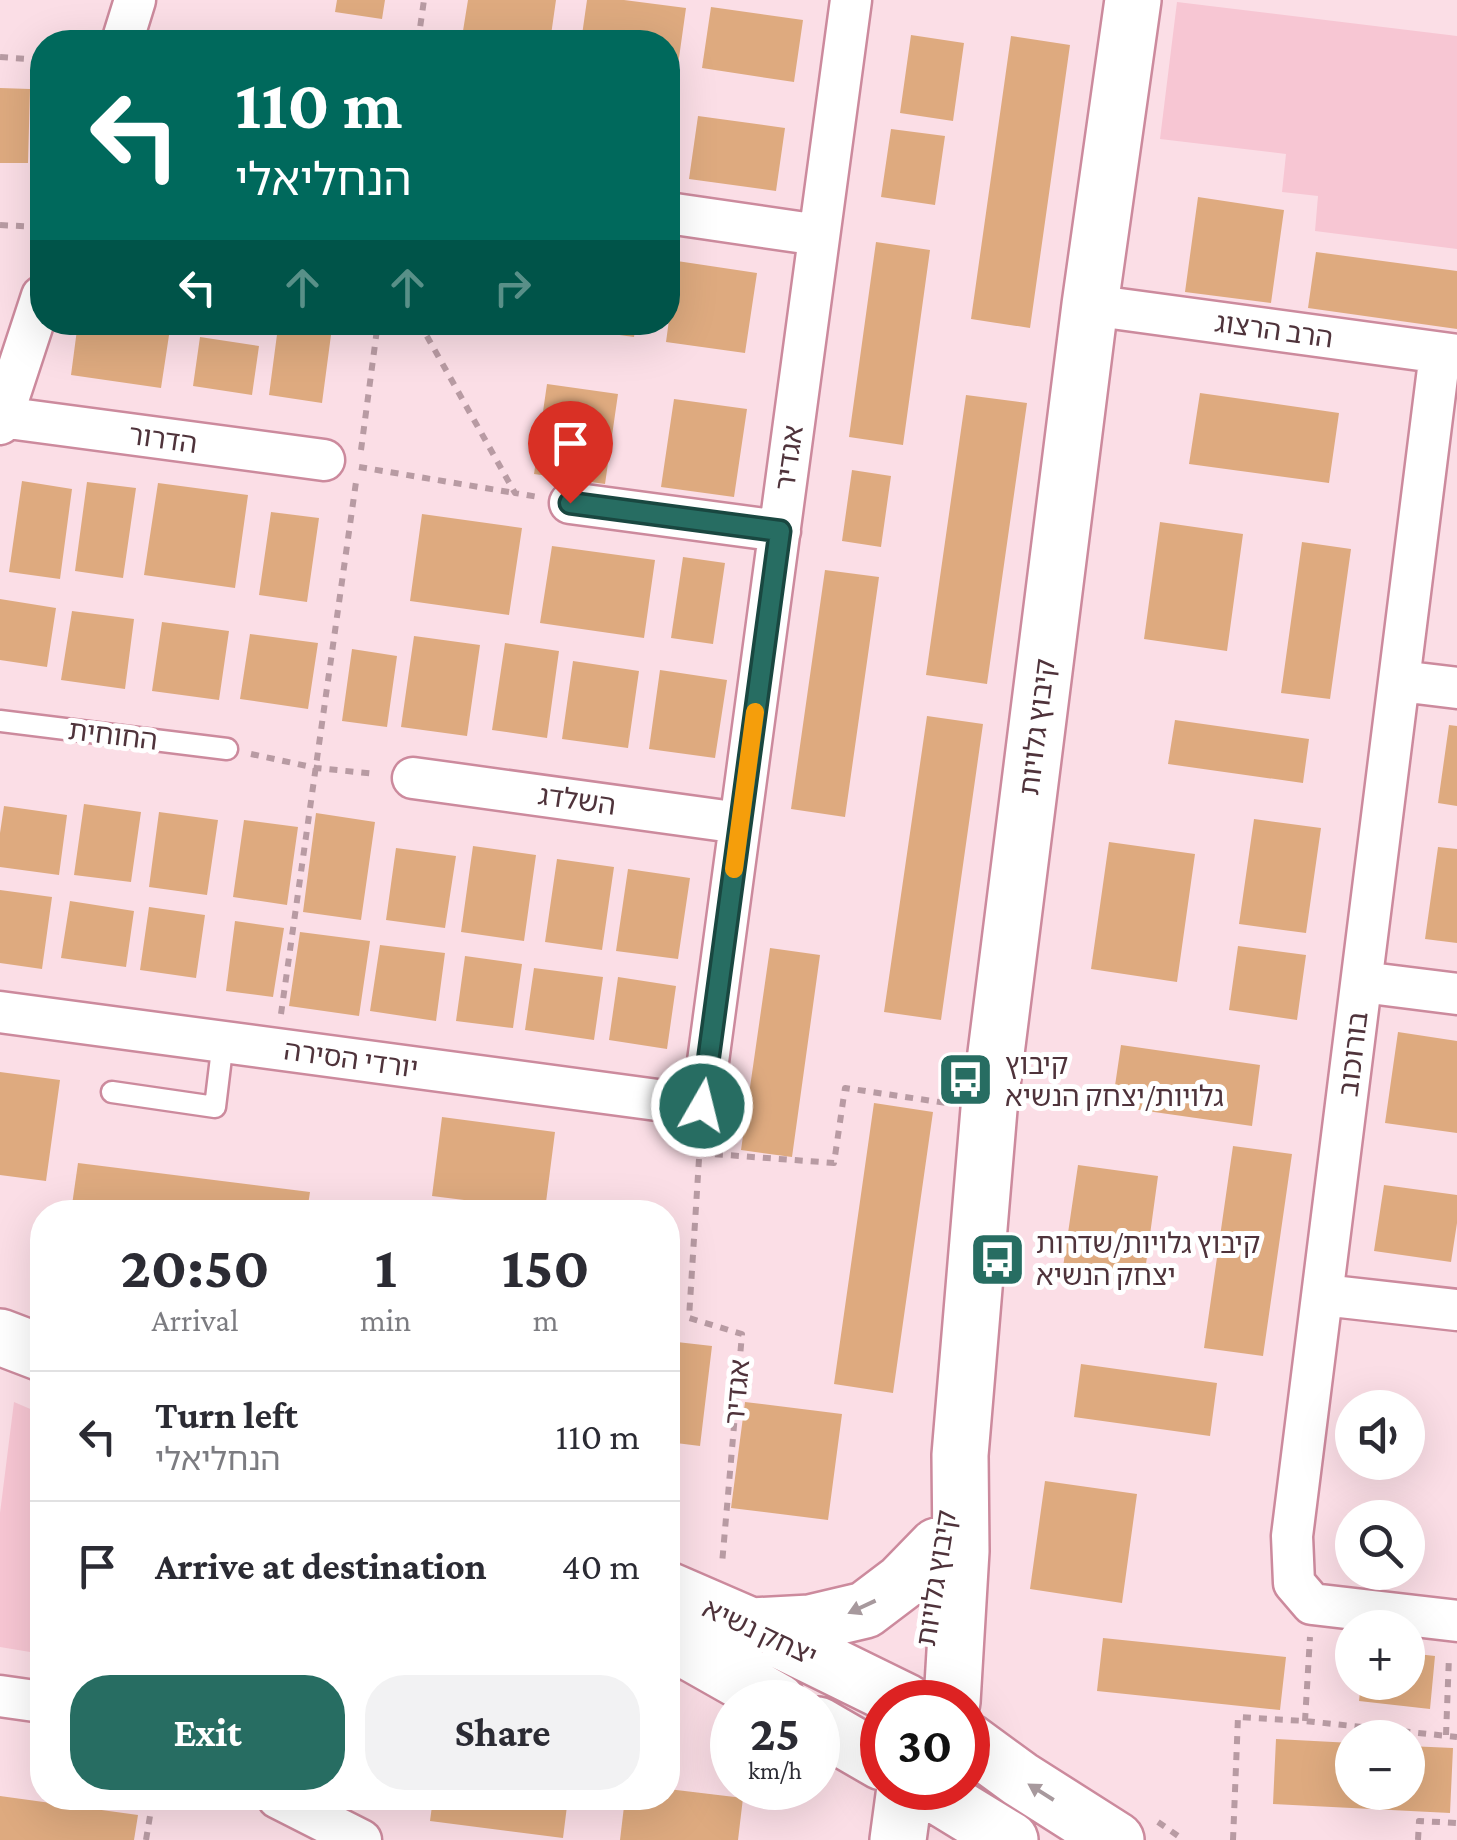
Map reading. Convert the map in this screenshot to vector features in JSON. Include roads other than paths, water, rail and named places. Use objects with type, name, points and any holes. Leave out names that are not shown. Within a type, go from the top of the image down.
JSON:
[{"type":"street","points":[[126,30],[135,0]]},
{"type":"street","name":"אגדיר","points":[[702,1106],[851,0]]},
{"type":"street","name":"קיבוץ גלויות","points":[[953,1680],[961,1551],[960,1455],[990,1110],[1090,305],[1133,0]]},
{"type":"street","points":[[680,215],[819,235]]},
{"type":"street","name":"הרב הרצוג","points":[[1090,305],[1449,354]]},
{"type":"street","points":[[1,421],[30,333]]},
{"type":"street","name":"בורוכוב","points":[[1449,354],[1400,681],[1292,1536],[1294,1583],[1312,1604],[1453,1620]]},
{"type":"street","name":"הדרור","points":[[1,421],[341,463]]},
{"type":"street","points":[[570,503],[780,531]]},
{"type":"street","points":[[1400,681],[1457,688]]},
{"type":"street","name":"השלדג","points":[[413,778],[740,823]]},
{"type":"street","points":[[1362,982],[1457,994]]},
{"type":"street","name":"יורדי הסירה","points":[[0,1012],[702,1106]]},
{"type":"street","points":[[1323,1295],[1457,1310]]},
{"type":"street","points":[[0,1337],[30,1348]]},
{"type":"street","name":"קיבוץ גלויות","points":[[920,1680],[937,1546],[960,1455]]},
{"type":"street","points":[[734,1618],[810,1623],[864,1610],[902,1582],[937,1546]]},
{"type":"street","name":"יצחק נשיא","points":[[680,1595],[861,1680]]},
{"type":"street","name":"יצחק נשיא","points":[[680,1648],[739,1680]]},
{"type":"street","points":[[0,1696],[30,1700]]},
{"type":"street","points":[[990,1757],[1116,1840]]},
{"type":"street","points":[[302,1810],[361,1840]]},
{"type":"street","points":[[898,1840],[923,1810]]},
{"type":"street","points":[[951,1810],[1010,1840]]},
{"type":"lane","name":"החוחית","points":[[0,721],[226,749]]},
{"type":"lane","points":[[112,1092],[215,1108],[223,1041]]},
{"type":"place","name":"קיבוץ גלויות/יצחק הנשיא","points":[[966,1080]]},
{"type":"place","name":"קיבוץ גלויות/שדרות יצחק הנשיא","points":[[997,1259]]}]
